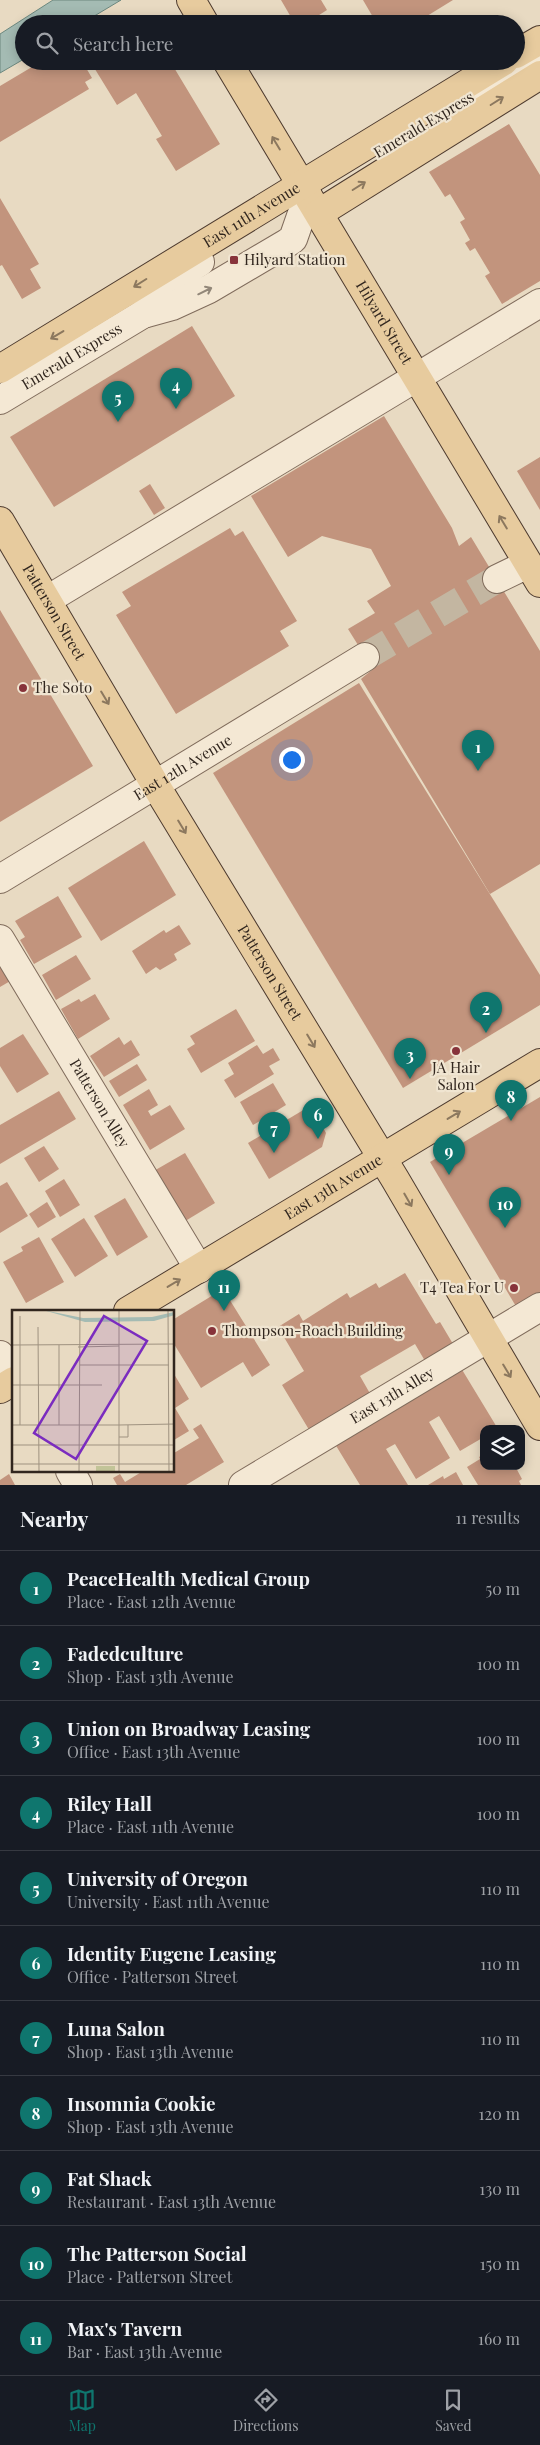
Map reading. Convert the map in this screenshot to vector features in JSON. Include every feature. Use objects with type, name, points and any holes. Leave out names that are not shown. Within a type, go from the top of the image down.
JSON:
[{"type":"main road","points":[[191,0],[200,15]]},
{"type":"main road","points":[[525,49],[540,40]]},
{"type":"main road","name":"Hilyard Street","points":[[232,70],[534,574]]},
{"type":"main road","name":"East 11th Avenue","points":[[309,198],[491,70]]},
{"type":"main road","name":"East 11th Avenue","points":[[0,369],[309,198],[540,75]]},
{"type":"main road","name":"Patterson Street","points":[[0,521],[156,786],[383,1158],[540,1426]]},
{"type":"main road","name":"East 13th Avenue","points":[[130,1310],[540,1063]]},
{"type":"main road","points":[[0,1389],[12,1380]]},
{"type":"street","name":"Emerald Express","points":[[525,63],[540,54]]},
{"type":"street","name":"Emerald Express","points":[[0,400],[143,314],[172,306],[210,289],[287,243],[293,239],[309,198],[514,70]]},
{"type":"street","points":[[47,600],[540,304]]},
{"type":"street","points":[[497,580],[534,574]]},
{"type":"street","name":"East 12th Avenue","points":[[0,879],[156,786],[365,657]]},
{"type":"street","name":"Patterson Alley","points":[[0,939],[198,1269]]},
{"type":"street","name":"East 13th Alley","points":[[243,1485],[540,1307]]},
{"type":"street","points":[[0,1354],[12,1375]]},
{"type":"street","points":[[71,1472],[78,1485]]},
{"type":"water","points":[[53,0],[121,0],[96,15],[30,15]]},
{"type":"water","points":[[15,24],[15,64],[0,73],[0,34]]},
{"type":"building","points":[[281,0],[321,0],[327,10],[319,15],[290,15]]},
{"type":"building","points":[[363,0],[453,0],[429,15],[372,15]]},
{"type":"building","points":[[27,70],[87,70],[92,78],[85,82],[89,89],[0,142],[0,86]]},
{"type":"building","points":[[96,70],[175,70],[220,144],[176,171],[156,139],[162,136],[136,93],[117,105]]},
{"type":"building","points":[[509,124],[540,175],[540,281],[502,304],[485,276],[490,273],[475,248],[470,251],[465,243],[470,240],[460,222],[465,219],[450,194],[445,197],[429,172]]},
{"type":"building","points":[[0,198],[39,264],[30,269],[41,288],[22,299],[2,265],[0,266]]},
{"type":"building","points":[[192,326],[235,396],[54,507],[10,437]]},
{"type":"building","points":[[384,416],[452,528],[459,546],[471,537],[540,651],[540,864],[490,894],[361,679],[373,669],[348,629],[375,613],[367,601],[391,586],[371,549],[322,536],[288,557],[251,496]]},
{"type":"building","points":[[540,457],[540,510],[517,471]]},
{"type":"building","points":[[150,484],[165,508],[154,515],[139,491]]},
{"type":"building","points":[[230,528],[235,536],[243,531],[297,621],[280,631],[289,646],[176,714],[116,615],[131,606],[122,592]]},
{"type":"building","name":"The Soto","points":[[0,610],[93,766],[0,822]]},
{"type":"building","points":[[359,683],[540,975],[540,1005],[403,1088],[213,773]]},
{"type":"building","points":[[144,841],[176,895],[101,941],[68,888]]},
{"type":"building","points":[[58,896],[82,937],[34,964],[20,940],[25,937],[15,921]]},
{"type":"building","points":[[179,925],[191,944],[174,954],[177,960],[160,970],[156,967],[146,974],[132,951],[164,930],[166,933]]},
{"type":"building","points":[[76,955],[91,979],[56,1000],[42,975]]},
{"type":"building","points":[[0,958],[12,980],[0,987]]},
{"type":"building","points":[[95,994],[110,1019],[78,1039],[61,1009],[79,999],[81,1002]]},
{"type":"building","points":[[236,1009],[255,1041],[201,1073],[187,1049],[195,1044],[190,1036]]},
{"type":"building","points":[[23,1034],[49,1074],[17,1093],[0,1066],[0,1048]]},
{"type":"building","points":[[119,1037],[124,1045],[131,1040],[140,1055],[104,1077],[90,1056]]},
{"type":"building","points":[[257,1045],[263,1054],[273,1048],[280,1060],[269,1066],[274,1074],[235,1098],[224,1080],[234,1074],[228,1063]]},
{"type":"building","points":[[137,1064],[147,1080],[119,1097],[109,1081]]},
{"type":"building","points":[[273,1083],[286,1105],[253,1125],[240,1102]]},
{"type":"building","points":[[149,1089],[158,1105],[148,1111],[151,1116],[170,1105],[185,1129],[150,1150],[123,1105]]},
{"type":"building","points":[[59,1091],[76,1119],[0,1164],[0,1125]]},
{"type":"building","points":[[540,1097],[540,1295],[517,1308],[430,1162]]},
{"type":"building","points":[[310,1106],[326,1133],[322,1147],[269,1179],[248,1143]]},
{"type":"building","points":[[44,1146],[59,1169],[39,1182],[24,1158]]},
{"type":"building","points":[[185,1153],[215,1203],[182,1223],[152,1172]]},
{"type":"building","points":[[64,1179],[80,1205],[60,1217],[45,1191]]},
{"type":"building","points":[[7,1182],[28,1216],[0,1233],[0,1186]]},
{"type":"building","points":[[125,1198],[148,1237],[117,1256],[94,1216]]},
{"type":"building","points":[[47,1202],[56,1217],[38,1228],[29,1214]]},
{"type":"building","points":[[84,1218],[108,1256],[75,1277],[51,1239]]},
{"type":"building","points":[[39,1237],[64,1282],[26,1303],[3,1262],[23,1251],[21,1247]]},
{"type":"building","points":[[405,1273],[436,1324],[440,1322],[453,1344],[425,1361],[415,1344],[360,1376],[372,1397],[311,1433],[282,1385],[304,1371],[278,1327],[299,1314],[303,1321],[347,1293],[350,1298],[376,1283],[379,1288]]},
{"type":"building","name":"Thompson-Roach Building","points":[[223,1289],[270,1365],[252,1377],[243,1362],[201,1388],[175,1346],[175,1318]]},
{"type":"building","points":[[461,1368],[496,1425],[480,1425],[480,1439],[460,1451],[439,1416],[429,1422],[450,1458],[416,1479],[395,1444],[386,1449],[408,1485],[360,1485],[335,1444]]},
{"type":"building","points":[[175,1376],[189,1399],[175,1408]]},
{"type":"building","points":[[175,1408],[189,1431],[175,1439]]},
{"type":"building","points":[[201,1424],[224,1462],[186,1485],[117,1485],[113,1478],[120,1474],[125,1482],[141,1472],[175,1472],[175,1452],[199,1438],[193,1429]]},
{"type":"building","points":[[480,1459],[480,1470],[517,1470],[522,1479],[519,1481],[521,1485],[478,1485],[467,1467]]},
{"type":"building","points":[[456,1472],[463,1485],[428,1485],[443,1476],[444,1479]]},
{"type":"building","points":[[9,1474],[15,1485],[0,1485],[0,1480]]},
{"type":"tunnel","points":[[365,657],[497,579]]},
{"type":"place","name":"Hilyard Station","points":[[234,260]]},
{"type":"place","name":"Riley Hall","points":[[176,409]]},
{"type":"place","name":"University of Oregon","points":[[118,422]]},
{"type":"place","name":"The Soto","points":[[23,688]]},
{"type":"place","name":"PeaceHealth Medical Group","points":[[478,771]]},
{"type":"place","name":"Fadedculture","points":[[486,1033]]},
{"type":"place","name":"JA Hair Salon","points":[[456,1051]]},
{"type":"place","name":"Union on Broadway Leasing","points":[[410,1079]]},
{"type":"place","name":"Insomnia Cookie","points":[[511,1121]]},
{"type":"place","name":"Identity Eugene Leasing","points":[[318,1139]]},
{"type":"place","name":"Luna Salon","points":[[274,1153]]},
{"type":"place","name":"Fat Shack","points":[[449,1175]]},
{"type":"place","name":"The Patterson Social","points":[[505,1228]]},
{"type":"place","name":"T4 Tea For U","points":[[514,1288]]},
{"type":"place","name":"Max's Tavern","points":[[224,1311]]},
{"type":"place","name":"Thompson-Roach Building","points":[[212,1331]]}]
